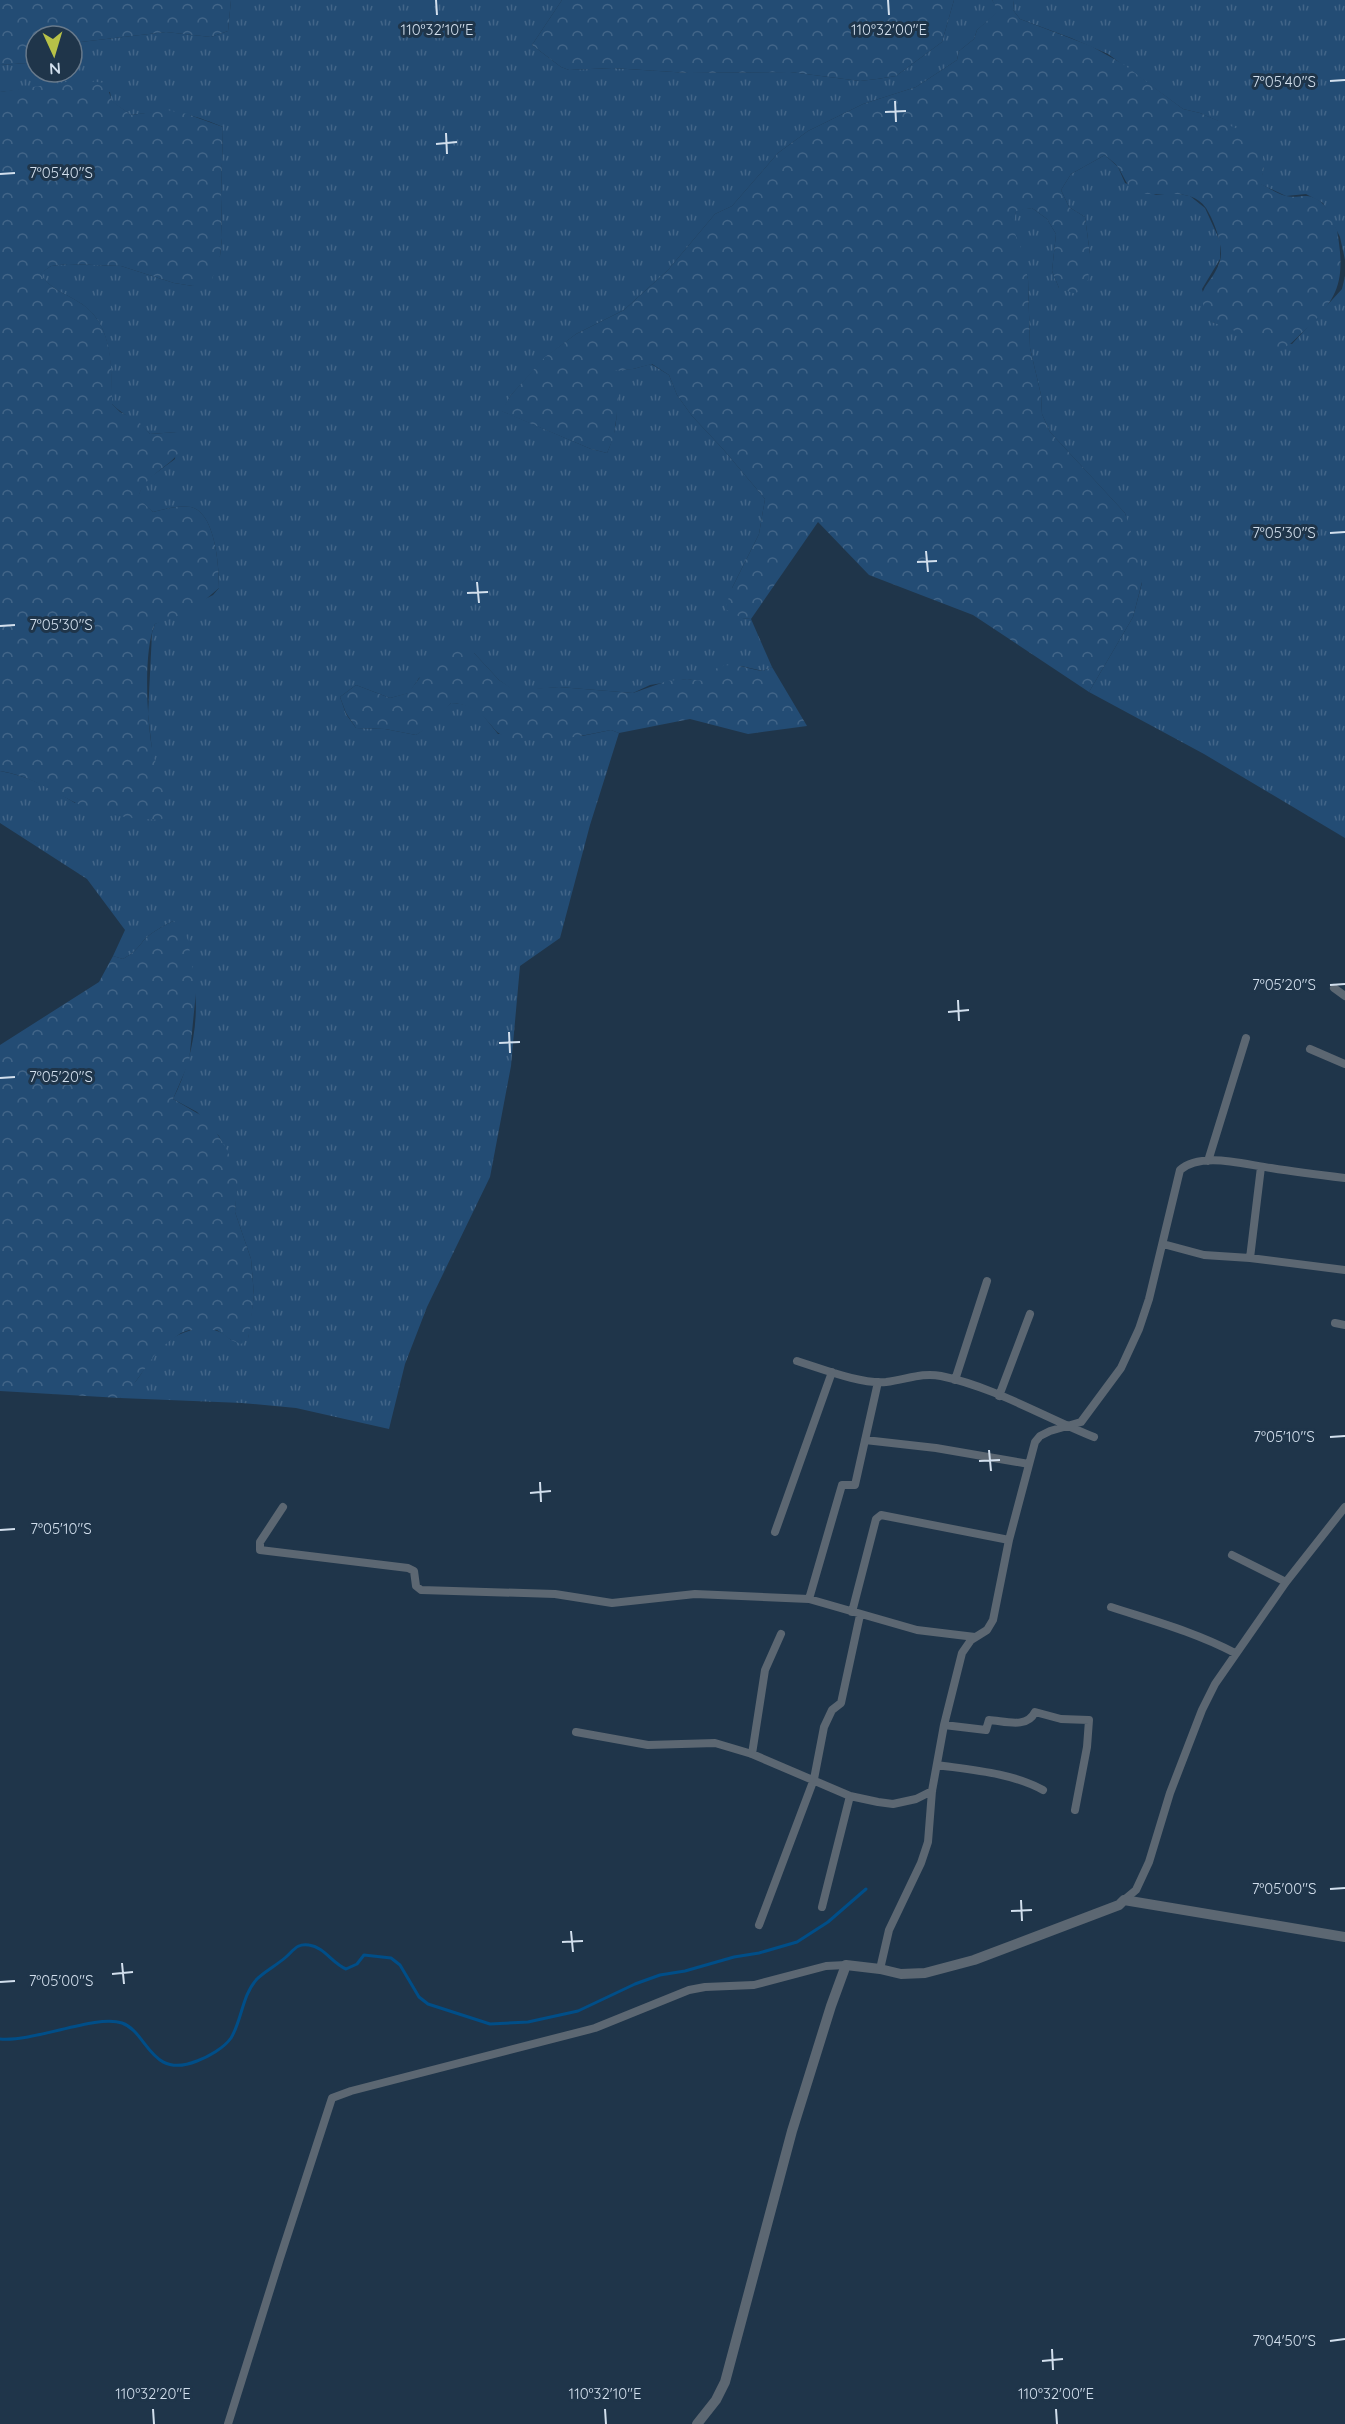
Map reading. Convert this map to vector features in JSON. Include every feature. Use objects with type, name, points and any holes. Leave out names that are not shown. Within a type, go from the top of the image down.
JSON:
[{"type":"street","points":[[1334,988],[1345,996]]},
{"type":"street","points":[[1208,1161],[1246,1038]]},
{"type":"street","points":[[1310,1049],[1345,1064]]},
{"type":"street","points":[[880,1969],[889,1930],[921,1863],[928,1842],[932,1791],[944,1725],[962,1653],[965,1646],[987,1630],[993,1620],[1009,1540],[1035,1442],[1040,1436],[1077,1424],[1085,1419],[1121,1368],[1139,1329],[1163,1244],[1176,1179],[1180,1170],[1185,1166],[1208,1161],[1233,1161],[1345,1178]]},
{"type":"street","points":[[1250,1258],[1261,1167]]},
{"type":"street","points":[[1163,1244],[1204,1256],[1250,1258],[1345,1270]]},
{"type":"street","points":[[955,1380],[987,1281]]},
{"type":"street","points":[[999,1396],[1030,1314]]},
{"type":"street","points":[[1335,1323],[1345,1325]]},
{"type":"street","points":[[797,1361],[832,1372],[878,1382],[927,1374],[955,1380],[999,1396],[1094,1437]]},
{"type":"street","points":[[775,1532],[832,1372]]},
{"type":"street","points":[[808,1599],[842,1485],[855,1485],[878,1382]]},
{"type":"street","points":[[865,1440],[926,1447],[1029,1464]]},
{"type":"street","points":[[283,1507],[260,1542],[260,1550],[408,1568],[414,1571],[416,1586],[421,1590],[555,1594],[612,1603],[695,1594],[808,1599],[917,1630],[975,1637]]},
{"type":"street","points":[[228,2424],[332,2098],[351,2091],[595,2028],[689,1990],[705,1987],[747,1986],[826,1966],[846,1965],[901,1974],[925,1974],[974,1960],[1119,1905],[1136,1890],[1149,1863],[1170,1793],[1202,1710],[1215,1684],[1286,1582],[1345,1507]]},
{"type":"street","points":[[759,1925],[814,1779],[824,1727],[832,1710],[841,1703],[844,1693],[856,1614],[876,1520],[887,1511],[1009,1540]]},
{"type":"street","points":[[1232,1555],[1286,1582]]},
{"type":"street","points":[[1111,1607],[1188,1631],[1235,1653]]},
{"type":"street","points":[[752,1754],[765,1670],[781,1634]]},
{"type":"street","points":[[944,1725],[986,1730],[989,1720],[1024,1724],[1032,1719],[1035,1712],[1061,1719],[1089,1720],[1088,1747],[1075,1810]]},
{"type":"street","points":[[576,1732],[648,1745],[715,1743],[752,1754],[850,1796],[894,1804],[916,1799],[932,1791]]},
{"type":"street","points":[[937,1765],[1004,1776],[1031,1783],[1043,1790]]},
{"type":"street","points":[[822,1907],[850,1796]]},
{"type":"street","points":[[1124,1900],[1345,1937]]},
{"type":"street","points":[[698,2424],[716,2400],[725,2382],[792,2132],[846,1965]]},
{"type":"green space","points":[[0,0],[231,0],[228,31],[211,37],[166,32],[84,42],[84,24],[24,24],[24,63],[0,65]]},
{"type":"green space","points":[[231,0],[562,0],[532,45],[561,67],[569,70],[612,68],[689,73],[790,72],[860,81],[896,76],[942,42],[954,0],[992,0],[999,11],[977,30],[974,39],[959,51],[957,60],[916,87],[863,104],[808,131],[778,153],[732,206],[715,214],[668,270],[624,310],[576,334],[546,357],[511,395],[502,411],[591,449],[607,453],[616,421],[609,370],[633,369],[651,364],[669,375],[677,395],[692,416],[765,499],[759,534],[732,588],[742,618],[751,619],[772,667],[763,671],[741,666],[705,682],[687,679],[650,685],[633,693],[559,687],[514,691],[499,680],[474,653],[419,678],[409,693],[390,698],[356,685],[340,697],[346,714],[356,728],[385,729],[416,735],[451,703],[473,708],[488,721],[498,734],[582,736],[611,730],[619,733],[590,825],[560,938],[520,966],[511,1066],[490,1177],[427,1307],[405,1364],[389,1429],[296,1408],[242,1403],[120,1398],[136,1381],[157,1350],[174,1337],[203,1328],[222,1333],[231,1340],[248,1338],[254,1295],[251,1259],[235,1212],[237,1176],[219,1136],[197,1112],[173,1099],[192,1047],[196,1005],[192,973],[173,921],[150,934],[135,951],[123,959],[113,956],[125,930],[87,879],[0,823],[0,771],[39,783],[75,803],[152,750],[148,714],[152,633],[155,624],[213,595],[219,588],[211,530],[199,511],[191,507],[182,507],[153,512],[137,498],[145,481],[175,459],[177,432],[150,434],[112,404],[111,363],[100,324],[82,304],[55,288],[39,274],[51,266],[68,264],[121,266],[174,283],[193,286],[220,256],[223,127],[177,113],[131,115],[111,101],[110,92],[43,87],[0,92],[0,65],[24,63],[24,84],[84,84],[84,42],[166,32],[211,37],[228,31]]},
{"type":"green space","points":[[562,0],[954,0],[942,42],[896,76],[860,81],[790,72],[689,73],[612,68],[569,70],[561,67],[532,45]]},
{"type":"green space","points":[[992,0],[1014,0],[1013,10],[1020,19],[1091,46],[1123,64],[1183,109],[1200,113],[1252,135],[1262,150],[1264,167],[1261,184],[1283,195],[1307,196],[1321,202],[1337,230],[1340,273],[1334,295],[1319,316],[1294,341],[1276,352],[1212,322],[1206,311],[1202,295],[1216,271],[1221,248],[1209,213],[1200,201],[1184,195],[1150,194],[1137,191],[1130,186],[1118,167],[1105,155],[1071,174],[1061,190],[1069,207],[1085,217],[1090,254],[1088,280],[1076,294],[1059,288],[1052,271],[1056,234],[1047,219],[1032,208],[1016,211],[1013,229],[1020,245],[1028,279],[1030,348],[1041,395],[1042,414],[1050,432],[1125,513],[1141,564],[1142,582],[1133,617],[1089,692],[973,615],[869,575],[818,522],[751,619],[742,618],[725,609],[732,588],[759,534],[765,499],[692,416],[677,395],[669,375],[652,364],[633,369],[610,371],[620,386],[614,437],[607,453],[591,449],[501,411],[511,395],[545,357],[576,334],[624,310],[668,270],[715,214],[732,206],[778,153],[808,131],[863,104],[916,87],[957,60],[959,51],[974,39],[977,30],[998,11]]},
{"type":"green space","points":[[1014,0],[1345,0],[1345,260],[1340,237],[1323,203],[1306,194],[1286,196],[1260,184],[1264,167],[1218,121],[1183,109],[1108,54],[1020,19],[1013,10]]},
{"type":"green space","points":[[84,81],[106,83],[112,101],[131,115],[167,110],[187,114],[223,127],[222,238],[220,256],[211,282],[193,286],[174,283],[121,266],[68,264],[51,266],[40,274],[55,288],[82,304],[100,324],[109,349],[112,404],[120,412],[137,420],[150,434],[177,432],[181,450],[176,457],[151,477],[138,498],[153,512],[182,507],[191,507],[199,511],[206,519],[214,542],[219,588],[192,611],[155,624],[151,636],[147,667],[149,720],[152,748],[164,794],[162,820],[129,818],[96,811],[31,780],[0,771],[0,92],[53,84],[84,84]]},
{"type":"green space","points":[[1105,155],[1118,167],[1125,183],[1156,195],[1173,193],[1190,196],[1205,208],[1220,241],[1220,259],[1202,289],[1212,322],[1292,344],[1342,289],[1345,276],[1345,838],[1204,754],[1089,692],[1133,617],[1142,583],[1125,513],[1050,432],[1042,414],[1041,395],[1030,348],[1028,279],[1012,229],[1016,210],[1032,208],[1047,219],[1056,234],[1052,271],[1059,288],[1090,254],[1085,217],[1069,207],[1061,190],[1071,174]]},
{"type":"green space","points":[[458,643],[474,653],[499,680],[514,690],[559,687],[633,693],[667,681],[687,679],[705,681],[706,676],[713,670],[727,665],[763,671],[772,667],[807,726],[748,734],[690,719],[619,733],[611,730],[555,740],[525,740],[500,734],[477,711],[468,706],[451,703],[427,728],[416,735],[385,729],[356,728],[346,713],[340,697],[356,685],[390,698],[408,693],[441,650]]},
{"type":"green space","points":[[173,921],[182,928],[188,940],[196,992],[189,1062],[173,1099],[209,1120],[227,1150],[238,1176],[235,1212],[251,1259],[254,1295],[248,1338],[241,1344],[217,1330],[189,1330],[181,1333],[159,1349],[131,1388],[120,1398],[0,1391],[0,1045],[99,982],[113,956],[123,959],[135,951],[150,934]]},
{"type":"waterway","points":[[0,2039],[14,2039],[111,2021],[131,2028],[159,2060],[181,2065],[197,2061],[216,2052],[231,2038],[248,1992],[257,1979],[301,1945],[314,1946],[346,1969],[357,1964],[364,1955],[391,1958],[400,1965],[419,1997],[428,2004],[490,2024],[528,2022],[578,2011],[635,1984],[660,1975],[685,1971],[797,1942],[828,1922],[866,1889]]}]
